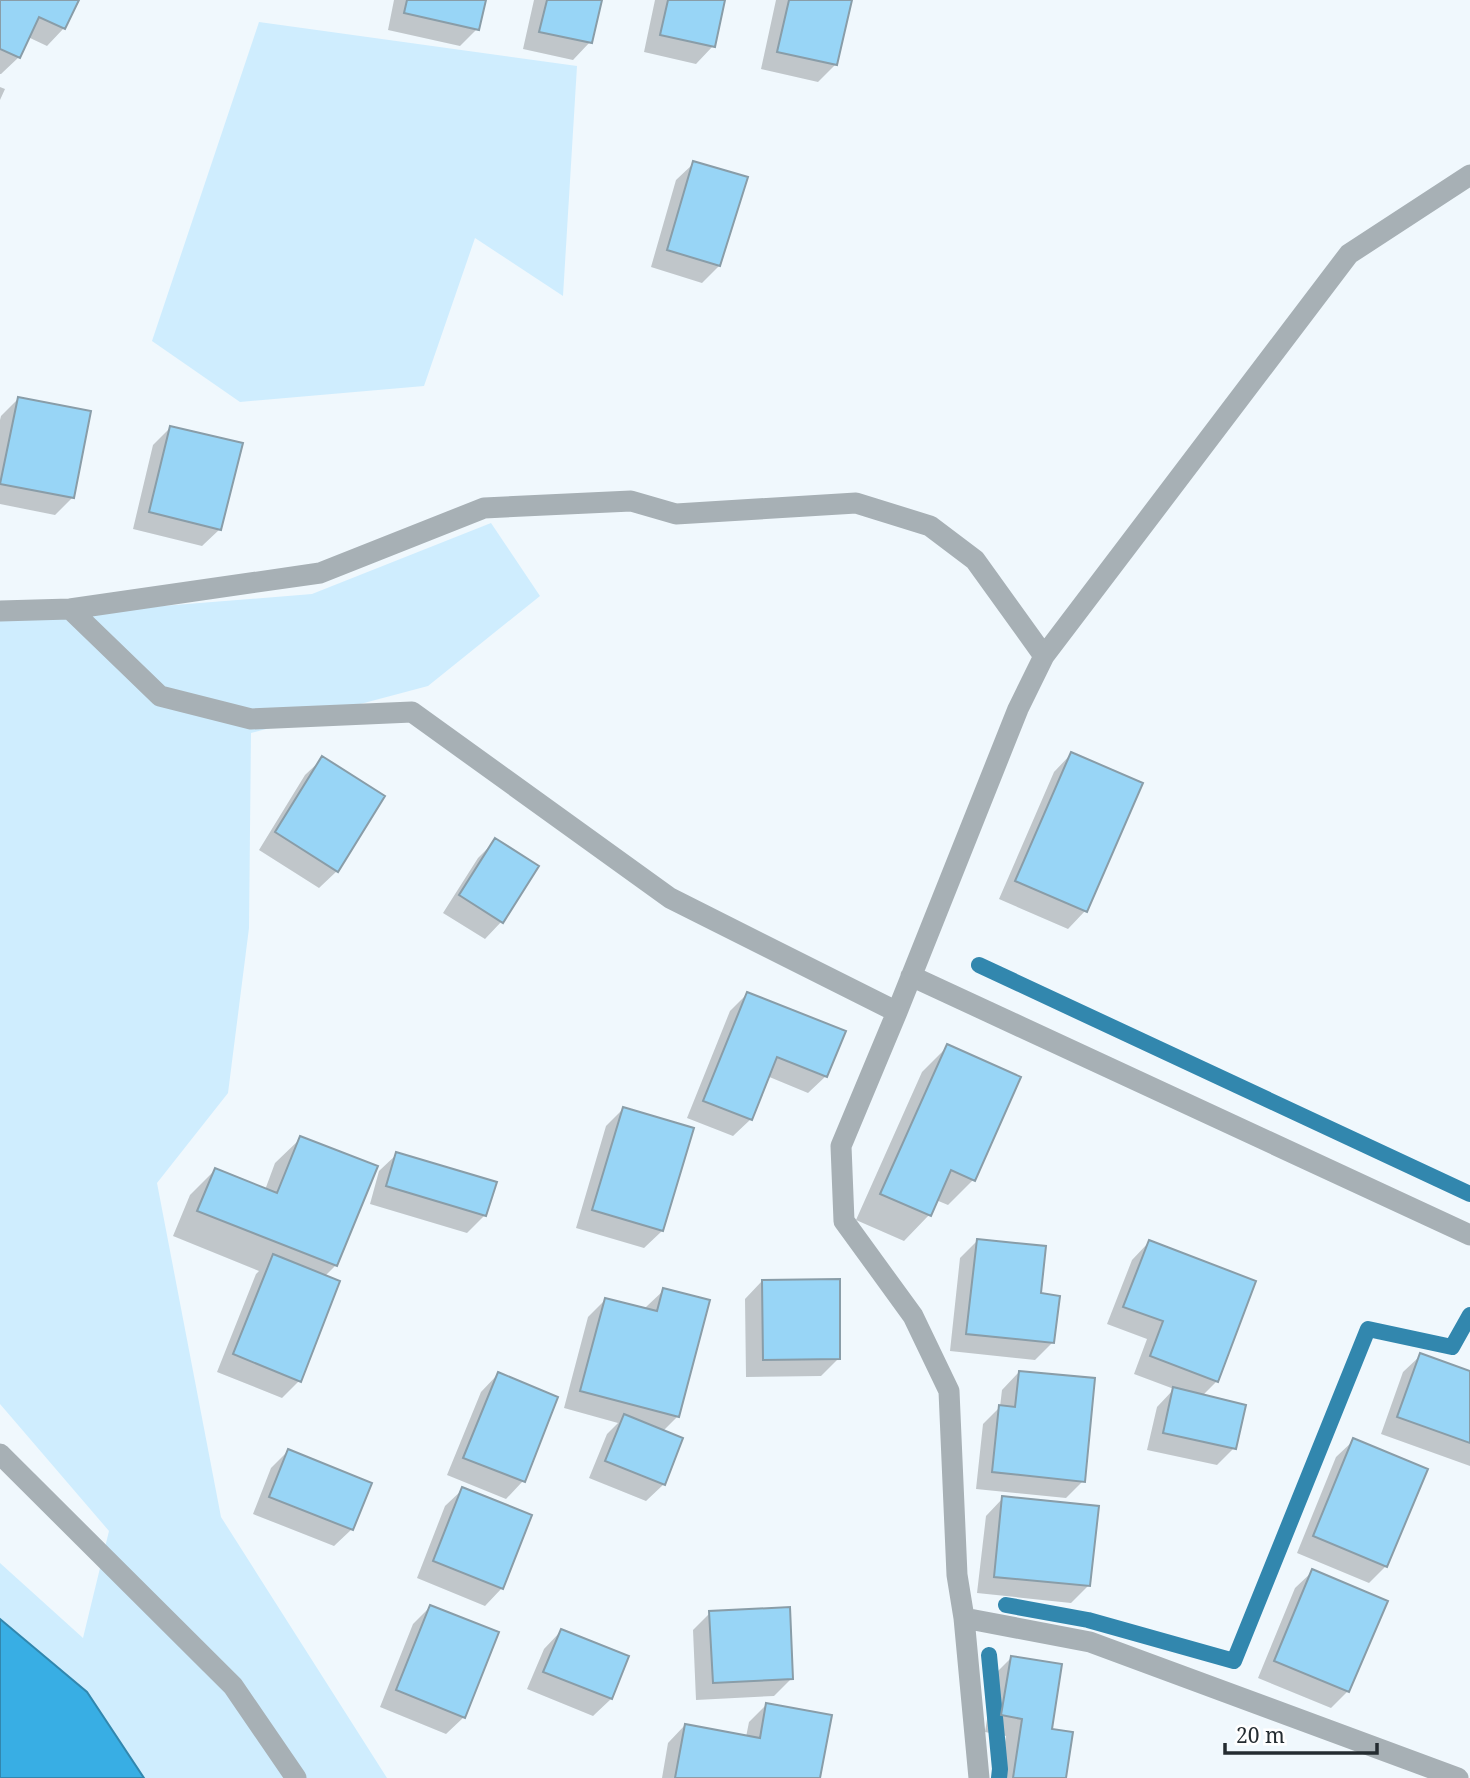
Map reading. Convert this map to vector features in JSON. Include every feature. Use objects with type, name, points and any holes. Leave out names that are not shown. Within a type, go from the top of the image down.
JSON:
[{"type":"street","points":[[979,1778],[964,1618],[957,1575],[949,1391],[913,1316],[844,1221],[841,1146],[1018,709],[1044,656],[1349,254],[1470,175]]},
{"type":"street","points":[[0,611],[70,609],[320,573],[484,508],[631,501],[676,514],[856,503],[930,526],[975,560],[1044,656]]},
{"type":"street","points":[[70,609],[160,696],[251,719],[412,712],[670,898],[897,1012]]},
{"type":"street","points":[[912,976],[1470,1235]]},
{"type":"street","points":[[0,1454],[233,1686],[296,1778]]},
{"type":"street","points":[[964,1618],[1090,1642],[1458,1778]]},
{"type":"shaded area","points":[[259,22],[577,66],[563,296],[475,238],[424,386],[240,402],[152,341]]},
{"type":"shaded area","points":[[491,523],[540,596],[428,686],[251,733],[249,928],[228,1093],[157,1183],[221,1517],[387,1778],[144,1778],[87,1692],[0,1619],[0,1563],[83,1638],[109,1531],[0,1404],[0,619],[312,594]]},
{"type":"water","points":[[0,1619],[87,1692],[144,1778],[0,1778]]},
{"type":"building","points":[[0,0],[79,0],[65,29],[39,17],[20,58],[0,49]]},
{"type":"building","points":[[407,0],[486,0],[479,30],[404,13]]},
{"type":"building","points":[[547,0],[602,0],[592,43],[539,32]]},
{"type":"building","points":[[668,0],[725,0],[715,47],[660,35]]},
{"type":"building","points":[[789,0],[852,0],[837,65],[777,52]]},
{"type":"building","points":[[693,161],[748,177],[720,266],[667,250]]},
{"type":"building","points":[[18,397],[91,411],[74,498],[0,484]]},
{"type":"building","points":[[170,426],[243,443],[221,530],[149,512]]},
{"type":"building","points":[[1071,752],[1143,783],[1087,912],[1015,881]]},
{"type":"building","points":[[322,756],[385,796],[338,872],[275,832]]},
{"type":"building","points":[[495,838],[539,866],[503,923],[459,895]]},
{"type":"building","points":[[747,992],[846,1031],[827,1077],[777,1057],[752,1120],[703,1101]]},
{"type":"building","points":[[947,1044],[1021,1077],[975,1181],[951,1170],[931,1216],[880,1194]]},
{"type":"building","points":[[623,1107],[694,1128],[663,1231],[592,1210]]},
{"type":"building","points":[[300,1136],[378,1166],[337,1266],[197,1211],[215,1168],[277,1193]]},
{"type":"building","points":[[396,1152],[497,1182],[486,1216],[386,1186]]},
{"type":"building","points":[[977,1239],[1046,1246],[1041,1293],[1060,1296],[1054,1343],[966,1334]]},
{"type":"building","points":[[1149,1240],[1256,1281],[1218,1382],[1150,1356],[1163,1321],[1123,1307]]},
{"type":"building","points":[[273,1254],[340,1281],[301,1382],[233,1354]]},
{"type":"building","points":[[840,1279],[840,1359],[763,1360],[762,1280]]},
{"type":"building","points":[[663,1288],[710,1300],[679,1417],[580,1391],[605,1298],[657,1311]]},
{"type":"building","points":[[1420,1353],[1470,1371],[1470,1443],[1397,1417]]},
{"type":"building","points":[[1019,1371],[1095,1378],[1085,1482],[992,1472],[999,1405],[1015,1407]]},
{"type":"building","points":[[498,1372],[558,1397],[525,1482],[463,1458]]},
{"type":"building","points":[[1173,1387],[1246,1405],[1236,1449],[1163,1433]]},
{"type":"building","points":[[624,1414],[683,1438],[665,1485],[605,1461]]},
{"type":"building","points":[[1353,1438],[1428,1469],[1387,1567],[1313,1536]]},
{"type":"building","points":[[288,1449],[372,1483],[353,1530],[269,1497]]},
{"type":"building","points":[[462,1487],[532,1515],[503,1589],[433,1561]]},
{"type":"building","points":[[1002,1496],[1099,1506],[1090,1586],[994,1577]]},
{"type":"building","points":[[1312,1569],[1388,1601],[1349,1692],[1274,1661]]},
{"type":"building","points":[[430,1605],[499,1632],[465,1718],[396,1690]]},
{"type":"building","points":[[790,1607],[793,1679],[713,1683],[709,1611]]},
{"type":"building","points":[[561,1629],[629,1656],[612,1699],[543,1672]]},
{"type":"building","points":[[1011,1656],[1062,1664],[1052,1729],[1073,1732],[1066,1778],[1013,1778],[1022,1719],[1001,1715]]},
{"type":"building","points":[[766,1703],[832,1715],[820,1778],[675,1778],[685,1724],[760,1738]]},
{"type":"waterway","points":[[979,965],[1470,1194]]},
{"type":"waterway","points":[[1006,1605],[1088,1620],[1234,1661],[1368,1329],[1452,1347],[1470,1315]]},
{"type":"waterway","points":[[989,1655],[999,1778]]}]
